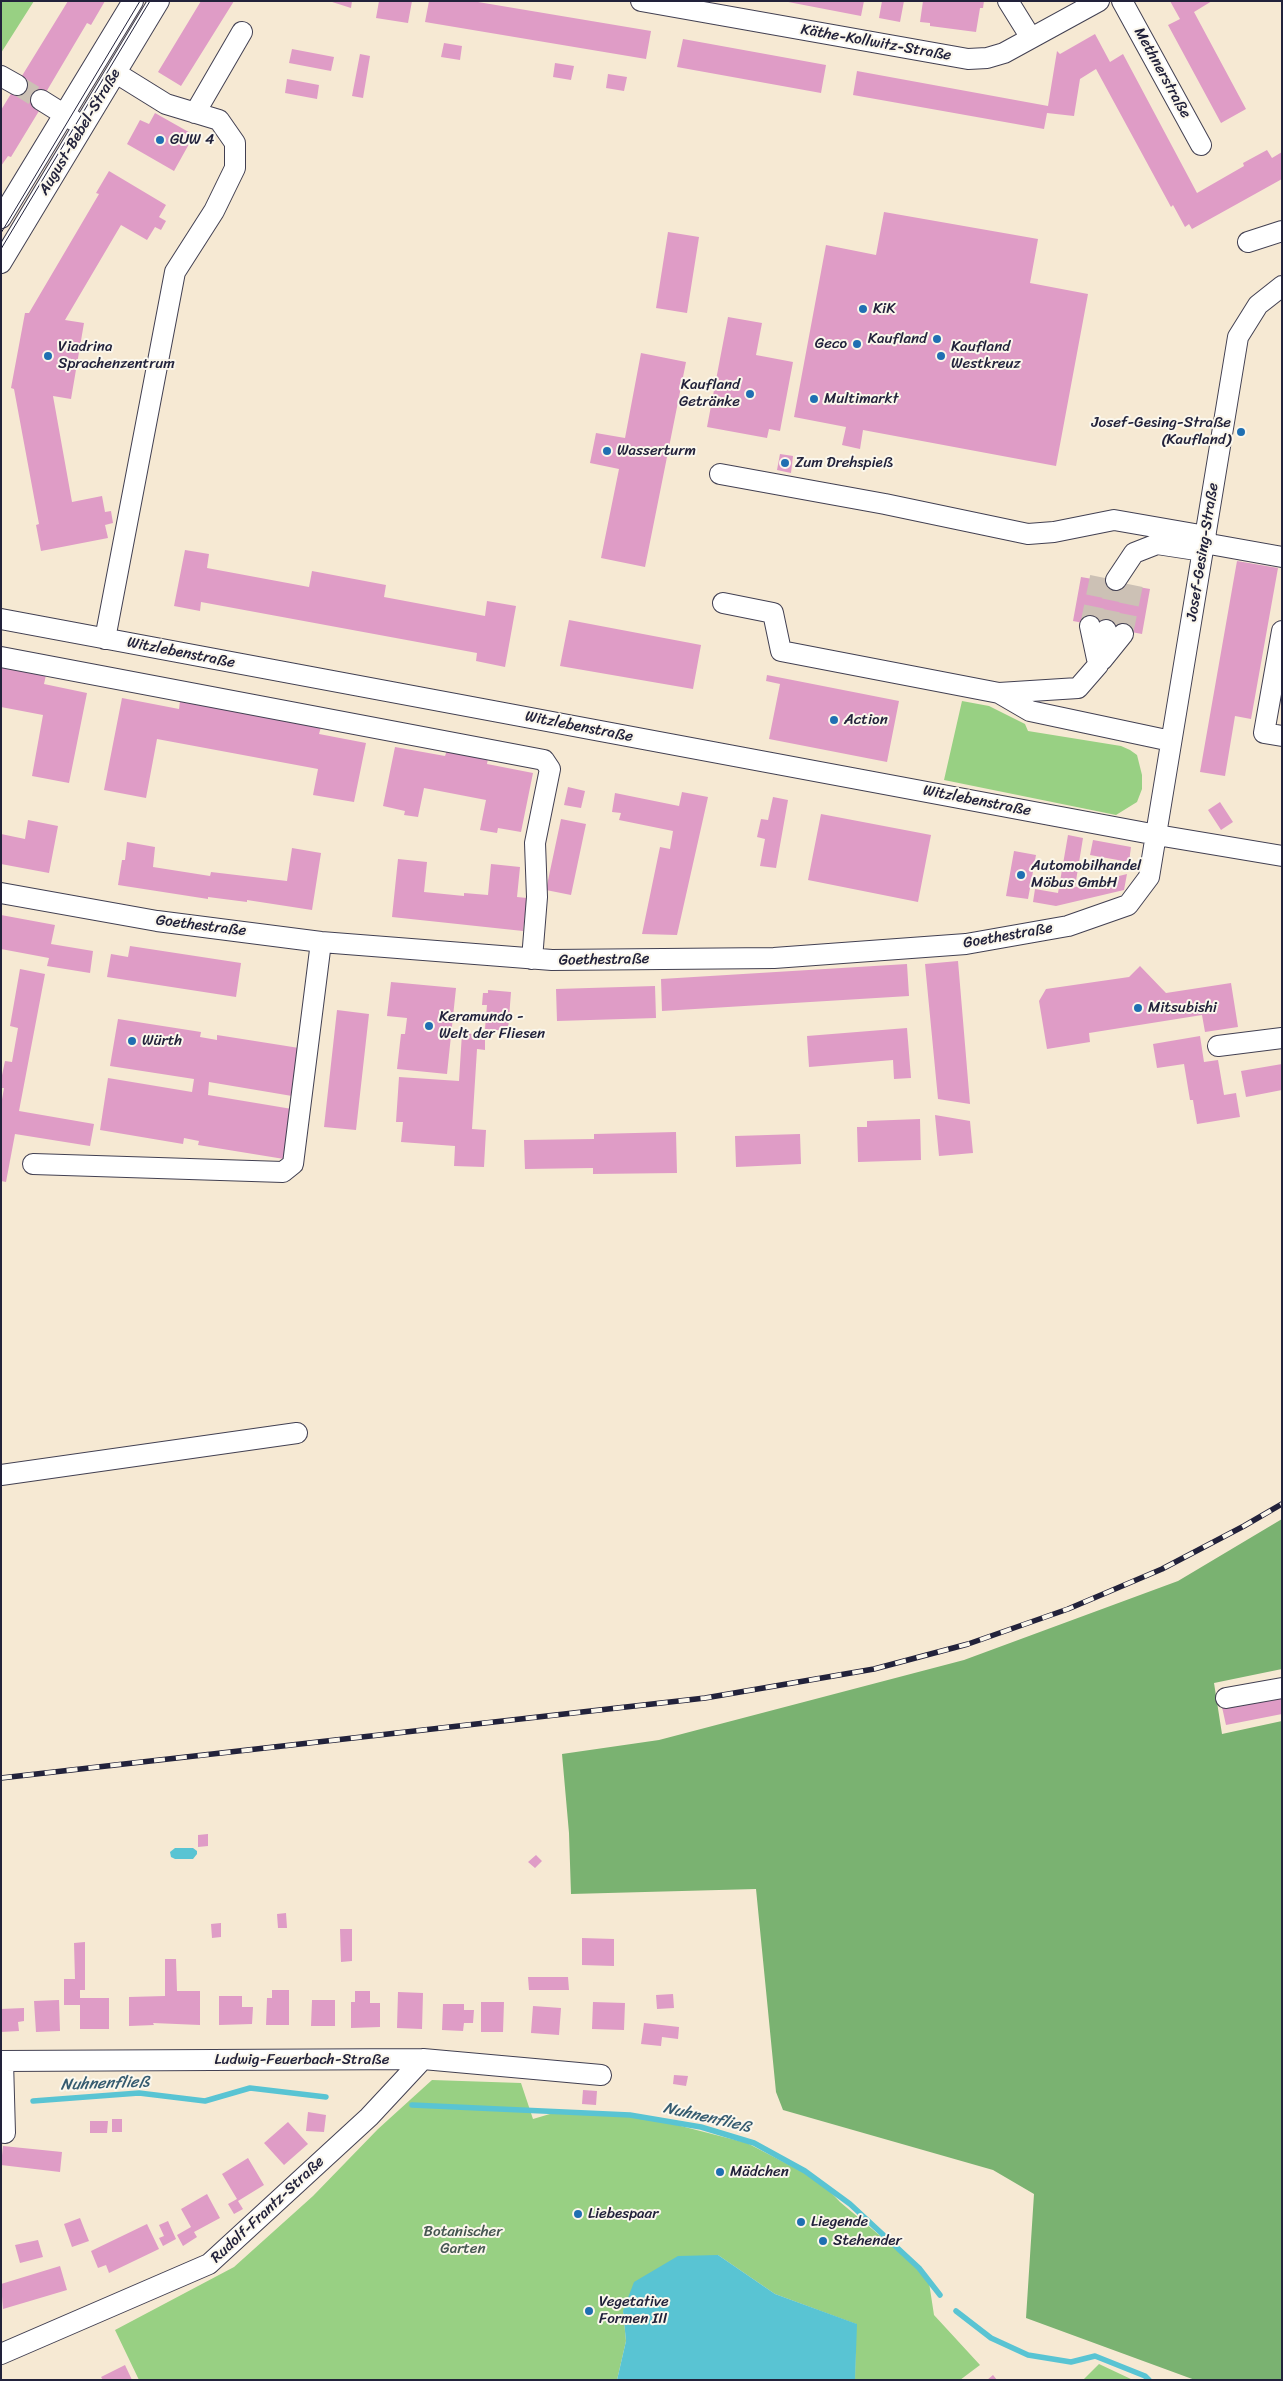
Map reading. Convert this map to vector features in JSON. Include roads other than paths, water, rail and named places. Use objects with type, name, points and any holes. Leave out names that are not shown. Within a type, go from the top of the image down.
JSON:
[{"type":"street","name":"August-Bebel-Straße","points":[[1,218],[133,1]]},
{"type":"street","name":"August-Bebel-Straße","points":[[1,263],[160,1]]},
{"type":"street","name":"Käthe-Kollwitz-Straße","points":[[641,1],[968,59],[987,58],[1004,53],[1100,1]]},
{"type":"street","points":[[1008,1],[1031,38]]},
{"type":"street","name":"Methnerstraße","points":[[1122,1],[1201,145]]},
{"type":"street","points":[[195,112],[242,32]]},
{"type":"street","points":[[105,639],[175,272],[214,211],[234,168],[235,143],[219,120],[166,104],[116,74]]},
{"type":"street","points":[[41,100],[84,126]]},
{"type":"street","points":[[1248,242],[1282,231]]},
{"type":"street","name":"Josef-Gesing-Straße","points":[[1157,835],[1238,337],[1258,305],[1282,286]]},
{"type":"street","points":[[720,474],[876,502],[1028,534],[1054,532],[1114,520],[1204,544],[1282,557]]},
{"type":"street","points":[[1116,580],[1134,553],[1157,544],[1204,544]]},
{"type":"street","points":[[723,603],[773,613],[781,650],[999,693],[1078,688],[1098,666],[1107,630]]},
{"type":"street","name":"Witzlebenstraße","points":[[1,619],[1157,835],[1282,856]]},
{"type":"street","points":[[1282,631],[1264,733],[1282,736]]},
{"type":"street","points":[[1,657],[544,760],[550,769],[535,843],[537,897],[532,959]]},
{"type":"street","points":[[999,693],[1030,711],[1171,741]]},
{"type":"street","name":"Goethestraße","points":[[1,893],[156,921],[321,942],[532,959],[774,958],[966,944],[1068,926],[1128,905],[1149,877],[1157,835]]},
{"type":"street","points":[[33,1164],[284,1172],[293,1164],[321,942]]},
{"type":"street","points":[[1218,1046],[1282,1038]]},
{"type":"street","points":[[1,1476],[297,1433]]},
{"type":"street","points":[[1226,1698],[1282,1688]]},
{"type":"street","name":"Ludwig-Feuerbach-Straße","points":[[5,2133],[2,2061],[423,2059],[601,2075]]},
{"type":"street","name":"Rudolf-Frantz-Straße","points":[[1,2354],[209,2264],[369,2117],[423,2059]]},
{"type":"water","points":[[175,1848],[193,1848],[197,1851],[197,1854],[193,1859],[175,1859],[171,1857],[170,1852]]},
{"type":"water","points":[[718,2255],[775,2294],[857,2324],[855,2380],[617,2380],[626,2341],[623,2311],[634,2282],[678,2256]]},
{"type":"waterway","name":"Nuhnenfließ","points":[[33,2101],[139,2093],[205,2101],[250,2088],[326,2097]]},
{"type":"waterway","name":"Nuhnenfließ","points":[[412,2105],[630,2115],[701,2127],[754,2143],[805,2171],[850,2204],[919,2268],[940,2295]]},
{"type":"waterway","name":"Nuhnenfließ","points":[[956,2311],[991,2338],[1028,2355],[1071,2362],[1095,2356],[1145,2376],[1149,2380]]},
{"type":"tunnel","points":[[17,85],[41,100]]},
{"type":"tunnel","points":[[1090,626],[1100,577]]},
{"type":"tunnel","points":[[1106,630],[1116,580]]},
{"type":"tunnel","points":[[1123,634],[1133,584]]},
{"type":"tram line","points":[[1,233],[140,1]]},
{"type":"tram line","points":[[1,249],[150,1]]},
{"type":"railway","points":[[1,1778],[705,1698],[874,1669],[968,1644],[1068,1609],[1162,1569],[1282,1504]]},
{"type":"place","name":"GUW 4","points":[[160,140]]},
{"type":"place","name":"KiK","points":[[863,309]]},
{"type":"place","name":"Kaufland","points":[[937,339]]},
{"type":"place","name":"Geco","points":[[857,344]]},
{"type":"place","name":"Viadrina Sprachenzentrum","points":[[48,356]]},
{"type":"place","name":"Kaufland Westkreuz","points":[[941,356]]},
{"type":"place","name":"Kaufland Getränke","points":[[750,394]]},
{"type":"place","name":"Multimarkt","points":[[814,399]]},
{"type":"place","name":"Josef-Gesing-Straße (Kaufland)","points":[[1241,432]]},
{"type":"place","name":"Wasserturm","points":[[607,451]]},
{"type":"place","name":"Zum Drehspieß","points":[[785,463]]},
{"type":"place","name":"Action","points":[[834,720]]},
{"type":"place","name":"Automobilhandel Möbus GmbH","points":[[1021,875]]},
{"type":"place","name":"Mitsubishi","points":[[1138,1008]]},
{"type":"place","name":"Keramundo - Welt der Fliesen","points":[[429,1026]]},
{"type":"place","name":"Würth","points":[[132,1041]]},
{"type":"place","name":"Mädchen","points":[[720,2172]]},
{"type":"place","name":"Liebespaar","points":[[578,2214]]},
{"type":"place","name":"Liegende","points":[[801,2222]]},
{"type":"place","name":"Stehender","points":[[823,2241]]},
{"type":"place","name":"Vegetative Formen III","points":[[589,2311]]},
{"type":"park label","name":"Botanischer Garten","points":[[463,2240]]}]
